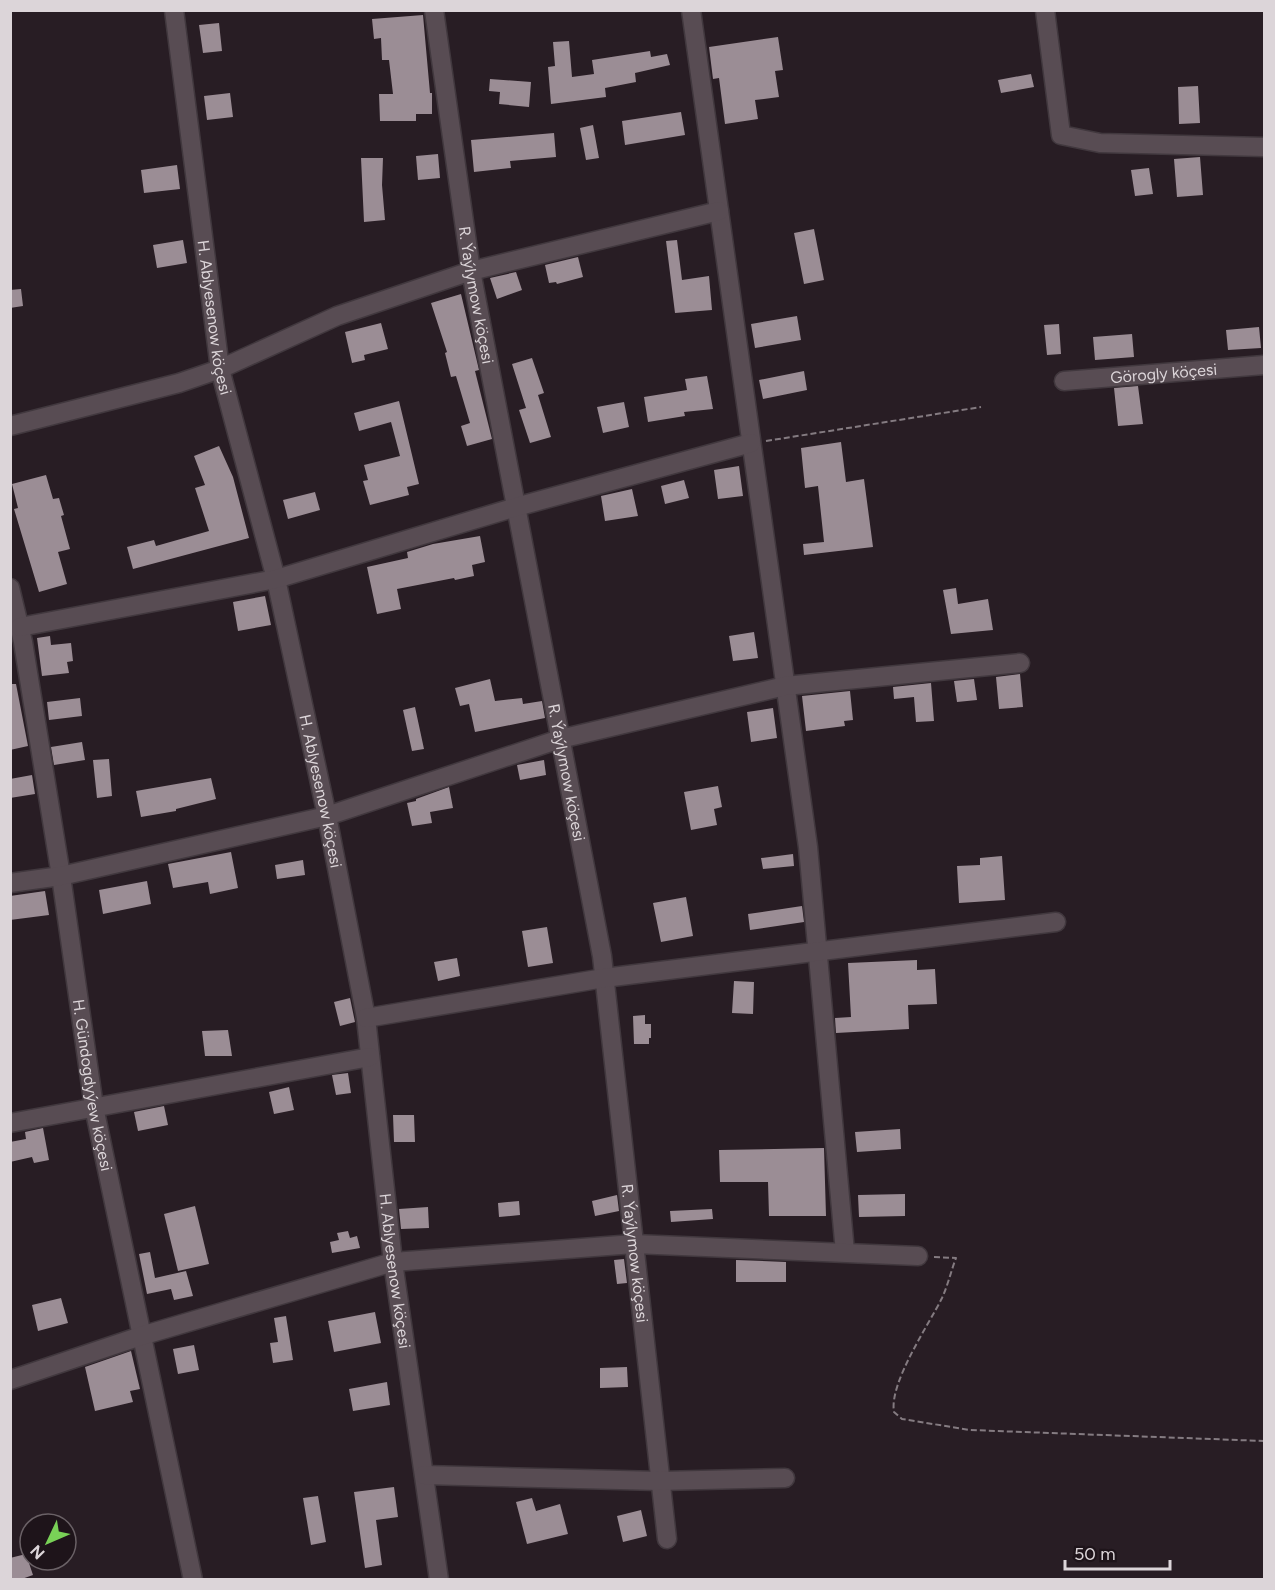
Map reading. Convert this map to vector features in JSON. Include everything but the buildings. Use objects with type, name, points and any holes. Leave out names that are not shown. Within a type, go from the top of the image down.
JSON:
[{"type":"street","name":"H. Ablyesenow köçesi","points":[[174,10],[220,369],[276,579],[327,816],[366,1018],[393,1262],[439,1580]]},
{"type":"street","name":"R. Ýaýlymow köçesi","points":[[434,10],[471,271],[602,956],[667,1539]]},
{"type":"street","points":[[691,10],[808,847],[845,1252]]},
{"type":"street","points":[[1045,10],[1061,135],[1100,143],[1264,147]]},
{"type":"street","points":[[10,426],[179,383],[220,369],[337,316],[471,271],[719,211]]},
{"type":"street","name":"Görogly köçesi","points":[[1064,381],[1264,365]]},
{"type":"street","points":[[20,627],[276,579],[516,507],[751,443]]},
{"type":"street","name":"H. Gündogdyýew köçesi","points":[[10,588],[20,627],[94,1107],[193,1580]]},
{"type":"street","points":[[10,883],[60,876],[327,816],[560,739],[786,686],[1020,663]]},
{"type":"street","points":[[366,1018],[604,978],[1056,922]]},
{"type":"street","points":[[10,1123],[370,1056]]},
{"type":"street","points":[[10,1380],[141,1336],[393,1262],[634,1244],[918,1256]]},
{"type":"street","points":[[424,1475],[660,1481],[785,1478]]},
{"type":"path","points":[[751,443],[981,407]]},
{"type":"path","points":[[918,1256],[956,1258],[943,1295],[898,1382],[893,1404],[894,1412],[902,1419],[970,1430],[1264,1441]]}]
